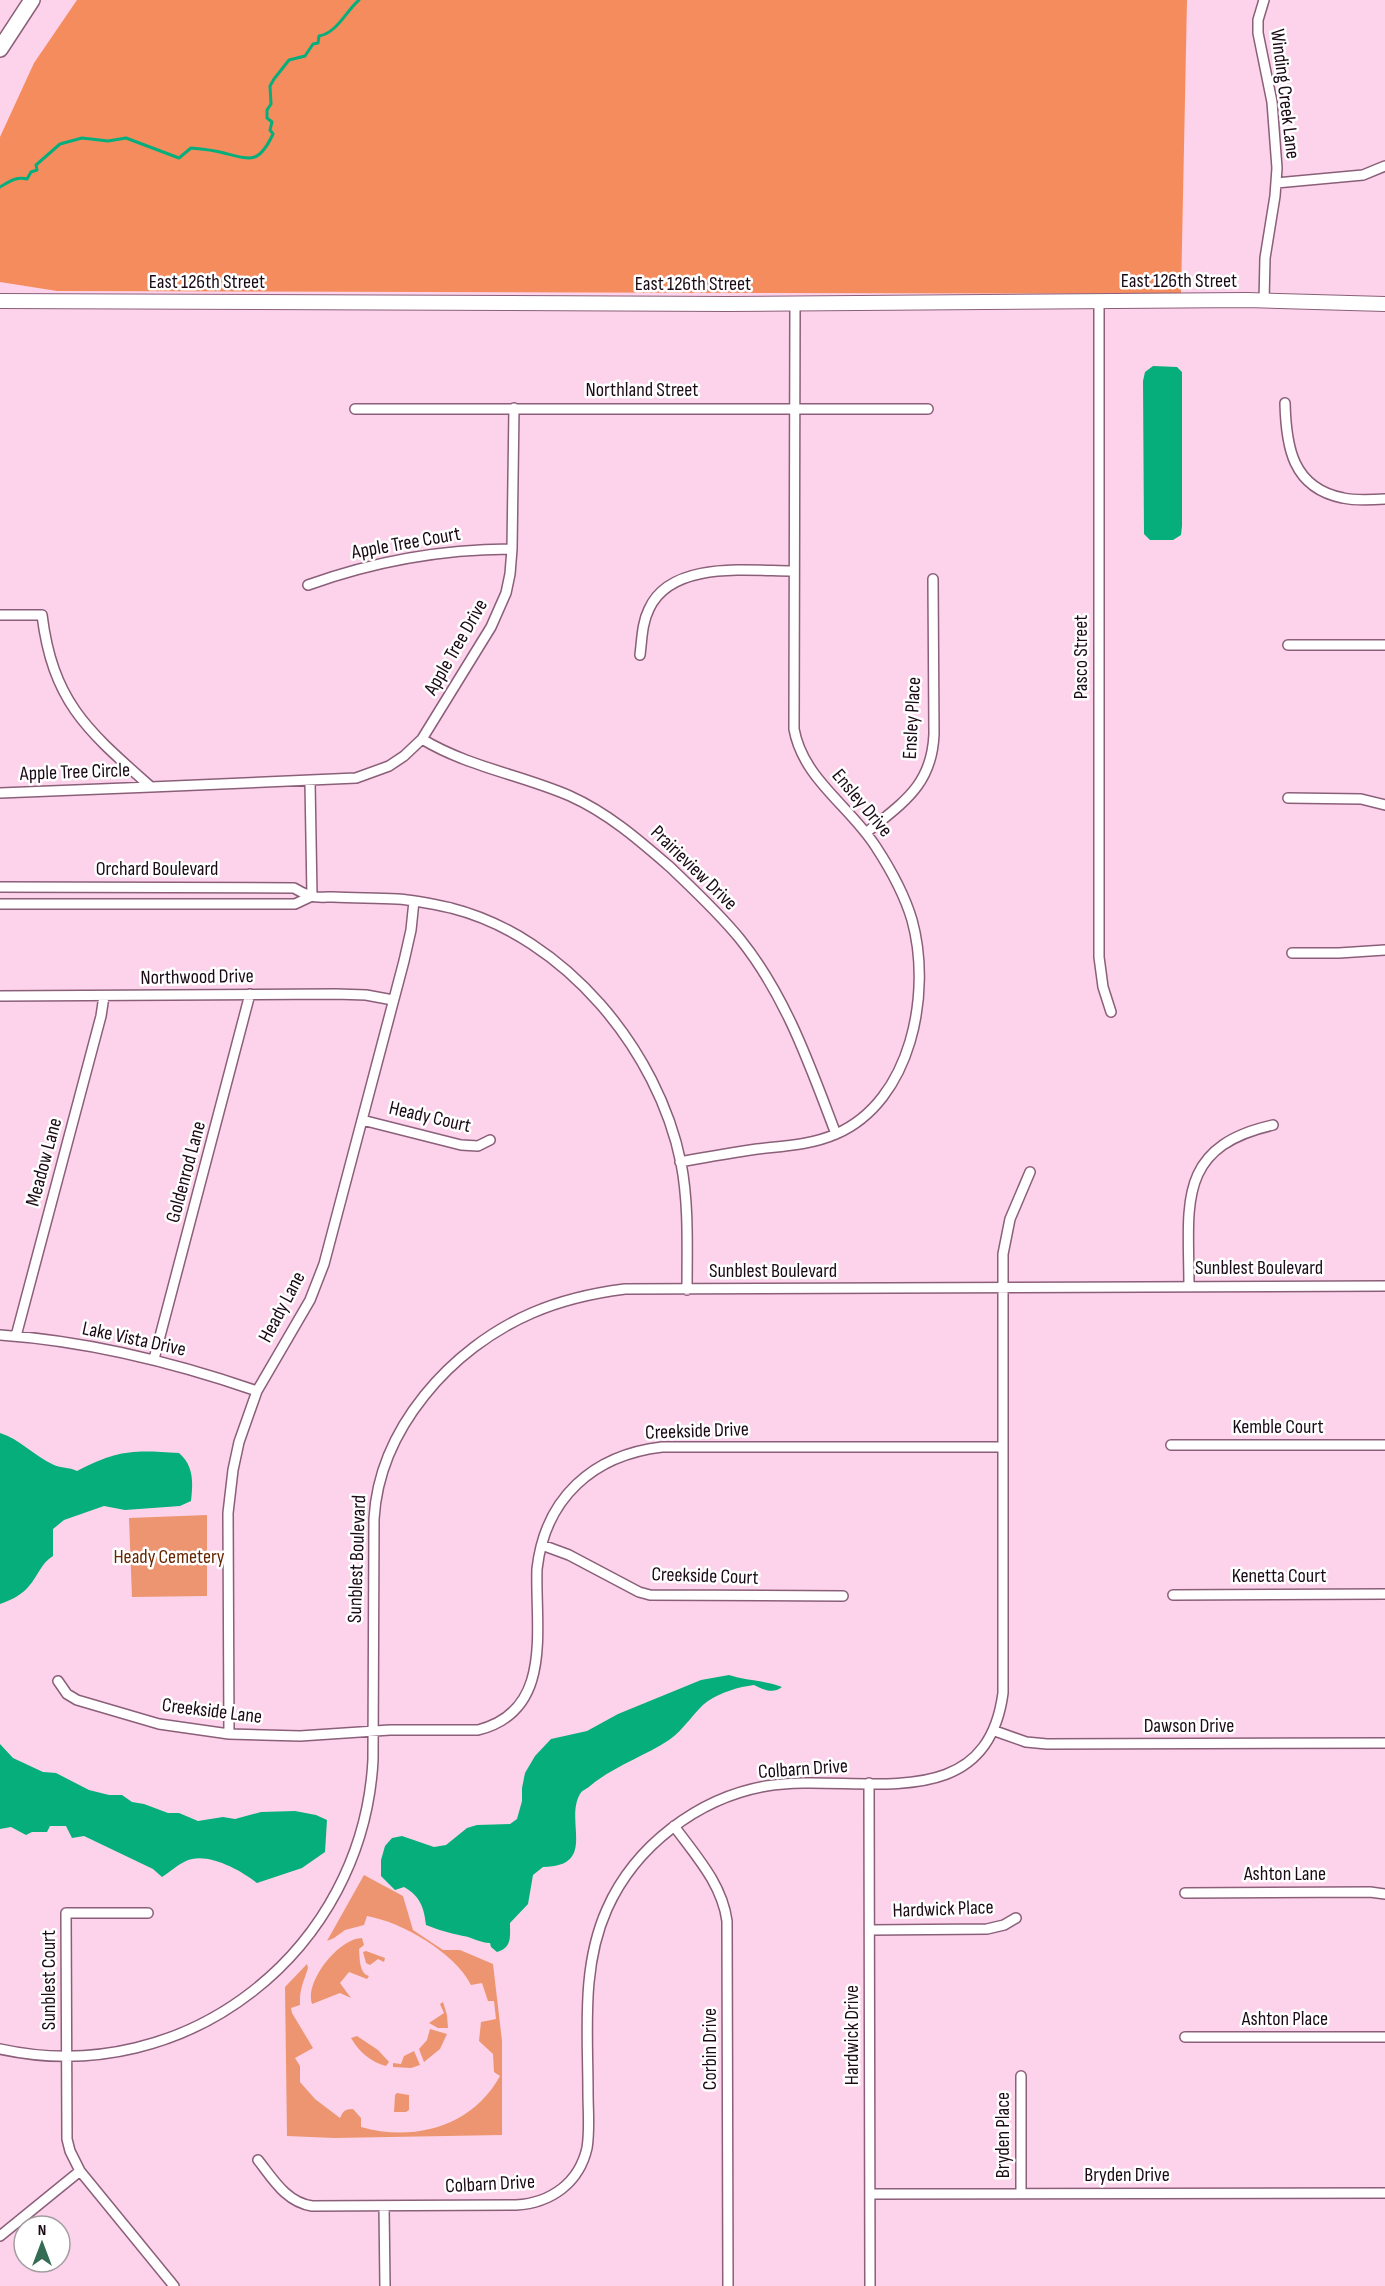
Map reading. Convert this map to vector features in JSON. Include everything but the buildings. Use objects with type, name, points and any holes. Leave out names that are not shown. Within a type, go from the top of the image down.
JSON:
[{"type":"main road","points":[[0,49],[32,0]]},
{"type":"main road","name":"East 126th Street","points":[[0,301],[795,304],[1099,300],[1385,304]]},
{"type":"street","name":"Winding Creek Lane","points":[[1264,0],[1258,20],[1258,33],[1272,102],[1276,183],[1264,258],[1264,301]]},
{"type":"street","points":[[1276,183],[1363,175],[1385,166]]},
{"type":"street","name":"Pasco Street","points":[[1099,300],[1099,957],[1103,987],[1111,1012]]},
{"type":"street","name":"Ensley Drive","points":[[680,1162],[801,1144],[836,1134],[865,1116],[889,1087],[905,1055],[917,1010],[919,967],[912,920],[896,878],[866,833],[812,771],[801,752],[796,737],[793,710],[795,304]]},
{"type":"street","points":[[1285,403],[1288,448],[1296,466],[1307,480],[1340,498],[1385,500]]},
{"type":"street","name":"Apple Tree Drive","points":[[151,787],[348,779],[373,773],[398,760],[422,739],[497,617],[509,581],[512,549],[514,408]]},
{"type":"street","name":"Northland Street","points":[[355,409],[928,409]]},
{"type":"street","name":"Apple Tree Court","points":[[308,585],[350,571],[402,558],[455,550],[512,549]]},
{"type":"street","points":[[640,655],[643,628],[650,606],[666,588],[681,579],[708,572],[793,571]]},
{"type":"street","name":"Ensley Place","points":[[866,833],[915,789],[927,773],[931,759],[934,734],[933,579]]},
{"type":"street","name":"Apple Tree Circle","points":[[0,615],[42,615],[49,657],[61,689],[100,740],[151,787]]},
{"type":"street","points":[[1288,645],[1385,645]]},
{"type":"street","name":"Prairieview Drive","points":[[422,739],[460,759],[554,790],[597,810],[636,837],[697,893],[742,940],[772,986],[800,1041],[836,1134]]},
{"type":"street","points":[[310,782],[312,896]]},
{"type":"street","name":"Apple Tree Circle","points":[[0,793],[151,787]]},
{"type":"street","points":[[1288,798],[1361,799],[1385,805]]},
{"type":"street","name":"Orchard Boulevard","points":[[0,887],[294,888],[312,896],[414,901],[466,913],[513,934],[546,955],[591,993],[623,1033],[645,1068],[669,1120],[680,1162],[686,1197],[687,1290]]},
{"type":"street","name":"Orchard Boulevard","points":[[0,904],[295,904],[312,896]]},
{"type":"street","name":"Heady Lane","points":[[229,1734],[229,1500],[239,1442],[257,1391],[315,1289],[324,1263],[411,930],[414,901]]},
{"type":"street","points":[[1292,953],[1349,953],[1385,950]]},
{"type":"street","name":"Goldenrod Lane","points":[[154,1359],[250,994]]},
{"type":"street","name":"Northwood Drive","points":[[0,996],[355,994],[393,1000]]},
{"type":"street","name":"Meadow Lane","points":[[16,1336],[101,1016],[104,996]]},
{"type":"street","name":"Heady Court","points":[[362,1120],[461,1145],[478,1146],[490,1140]]},
{"type":"street","points":[[1190,1287],[1190,1198],[1201,1168],[1209,1156],[1231,1138],[1273,1125]]},
{"type":"street","name":"Colbarn Drive","points":[[258,2160],[290,2198],[304,2205],[534,2203],[555,2194],[576,2175],[583,2163],[588,2142],[588,1986],[596,1942],[607,1909],[625,1879],[648,1850],[674,1827],[719,1800],[765,1786],[804,1783],[918,1782],[948,1774],[969,1761],[994,1731],[1003,1693],[1003,1254],[1007,1228],[1030,1172]]},
{"type":"street","name":"Sunblest Boulevard","points":[[0,2049],[25,2055],[67,2058],[130,2049],[189,2030],[217,2016],[248,1995],[286,1962],[304,1942],[334,1898],[357,1848],[369,1798],[373,1731],[375,1497],[386,1458],[417,1406],[440,1379],[468,1353],[502,1329],[532,1313],[569,1300],[605,1291],[625,1289],[1385,1286]]},
{"type":"street","name":"Lake Vista Drive","points":[[0,1335],[63,1342],[154,1359],[257,1391]]},
{"type":"street","name":"Kemble Court","points":[[1171,1445],[1385,1444]]},
{"type":"street","name":"Creekside Drive","points":[[373,1731],[478,1730],[492,1726],[515,1710],[526,1695],[535,1671],[537,1569],[542,1545],[554,1513],[582,1479],[612,1460],[645,1449],[674,1447],[1003,1447]]},
{"type":"street","name":"Creekside Court","points":[[542,1545],[569,1555],[639,1592],[650,1595],[843,1596]]},
{"type":"street","name":"Kenetta Court","points":[[1173,1595],[1385,1594]]},
{"type":"street","name":"Creekside Lane","points":[[58,1681],[67,1694],[76,1700],[117,1714],[159,1724],[229,1734],[300,1736],[373,1731]]},
{"type":"street","name":"Dawson Drive","points":[[994,1731],[1026,1742],[1047,1744],[1385,1743]]},
{"type":"street","name":"Hardwick Drive","points":[[869,1783],[870,2286]]},
{"type":"street","name":"Corbin Drive","points":[[674,1827],[714,1882],[724,1903],[727,1921],[728,2286]]},
{"type":"street","name":"Ashton Lane","points":[[1185,1893],[1370,1892],[1385,1894]]},
{"type":"street","name":"Sunblest Court","points":[[67,2058],[66,1913],[148,1912]]},
{"type":"street","name":"Hardwick Place","points":[[870,1930],[987,1929],[1004,1925],[1016,1918]]},
{"type":"street","name":"Ashton Place","points":[[1185,2037],[1385,2037]]},
{"type":"street","points":[[67,2058],[67,2139],[70,2151],[80,2171],[170,2285]]},
{"type":"street","name":"Bryden Place","points":[[1021,2076],[1021,2193]]},
{"type":"street","points":[[0,2236],[80,2171]]},
{"type":"street","name":"Bryden Drive","points":[[870,2194],[1385,2193]]},
{"type":"street","points":[[384,2206],[385,2286]]},
{"type":"green space","name":"Heady Cemetery","points":[[207,1515],[207,1596],[132,1597],[129,1518]]},
{"type":"green space","points":[[364,1875],[403,1896],[413,1930],[443,1950],[460,1950],[493,1964],[502,2041],[502,2135],[334,2138],[287,2136],[285,1987],[307,1964],[300,2005],[291,2008],[313,2048],[295,2058],[300,2066],[300,2082],[315,2099],[340,2118],[344,2111],[353,2109],[361,2118],[361,2127],[401,2133],[421,2131],[458,2119],[474,2108],[500,2076],[494,2072],[493,2054],[479,2041],[481,2022],[496,2019],[494,2001],[488,2001],[482,1983],[471,1985],[453,1962],[440,1951],[411,1932],[381,1919],[367,1916],[364,1925],[345,1930],[327,1941]]},
{"type":"green space","points":[[362,1938],[364,1945],[359,1949],[360,1961],[363,1972],[369,1976],[367,1979],[349,1972],[340,1983],[351,1998],[340,1993],[312,2004],[313,1984],[325,1963],[343,1945]]},
{"type":"green space","points":[[363,1952],[385,1958],[384,1962],[378,1959],[370,1965],[366,1963]]},
{"type":"green space","points":[[443,2002],[448,2028],[438,2028],[429,2023],[444,2013],[440,2004]]},
{"type":"green space","points":[[430,2029],[447,2034],[440,2049],[424,2062],[419,2049],[427,2040]]},
{"type":"green space","points":[[357,2036],[378,2050],[389,2062],[386,2066],[370,2059],[358,2048],[351,2038]]},
{"type":"green space","points":[[414,2051],[420,2065],[411,2068],[393,2067],[393,2063],[401,2064],[404,2056]]},
{"type":"green space","points":[[397,2093],[409,2095],[409,2110],[406,2112],[394,2112]]},
{"type":"shaded area","points":[[77,0],[1187,0],[1181,294],[57,291],[0,282],[0,137],[34,63]]},
{"type":"shaded area","points":[[1153,366],[1177,367],[1182,372],[1182,526],[1181,535],[1173,540],[1150,540],[1144,534],[1143,381],[1145,372]]},
{"type":"shaded area","points":[[0,1433],[14,1439],[54,1465],[77,1471],[104,1458],[127,1453],[150,1451],[179,1453],[190,1469],[191,1501],[180,1506],[125,1510],[104,1506],[64,1520],[53,1529],[53,1556],[45,1562],[23,1592],[0,1604]]},
{"type":"shaded area","points":[[729,1675],[782,1687],[772,1691],[754,1685],[730,1690],[713,1698],[703,1705],[669,1740],[609,1773],[582,1791],[576,1805],[575,1851],[570,1859],[560,1865],[543,1867],[533,1875],[528,1904],[510,1923],[508,1945],[502,1950],[497,1952],[490,1943],[426,1925],[422,1907],[414,1894],[404,1887],[395,1890],[381,1876],[381,1860],[385,1846],[392,1838],[402,1836],[434,1847],[446,1845],[467,1828],[477,1825],[510,1824],[517,1819],[522,1801],[525,1773],[535,1756],[551,1739],[587,1731],[618,1714],[701,1680]]},
{"type":"shaded area","points":[[0,1744],[13,1758],[43,1772],[56,1773],[89,1790],[109,1795],[122,1795],[132,1802],[168,1813],[179,1813],[198,1821],[223,1817],[235,1819],[261,1812],[295,1811],[316,1815],[327,1820],[325,1852],[302,1868],[257,1883],[223,1863],[203,1858],[186,1861],[162,1877],[153,1869],[84,1836],[72,1838],[66,1826],[50,1826],[47,1832],[32,1832],[26,1835],[11,1827],[0,1829]]},
{"type":"waterway","points":[[0,187],[16,179],[27,179],[31,172],[37,170],[36,165],[60,144],[82,138],[108,141],[126,138],[179,158],[191,148],[248,158],[258,155],[273,134],[270,130],[272,122],[267,118],[267,110],[271,104],[270,86],[274,79],[289,60],[305,56],[313,44],[318,43],[319,36],[331,31],[359,0]]}]
